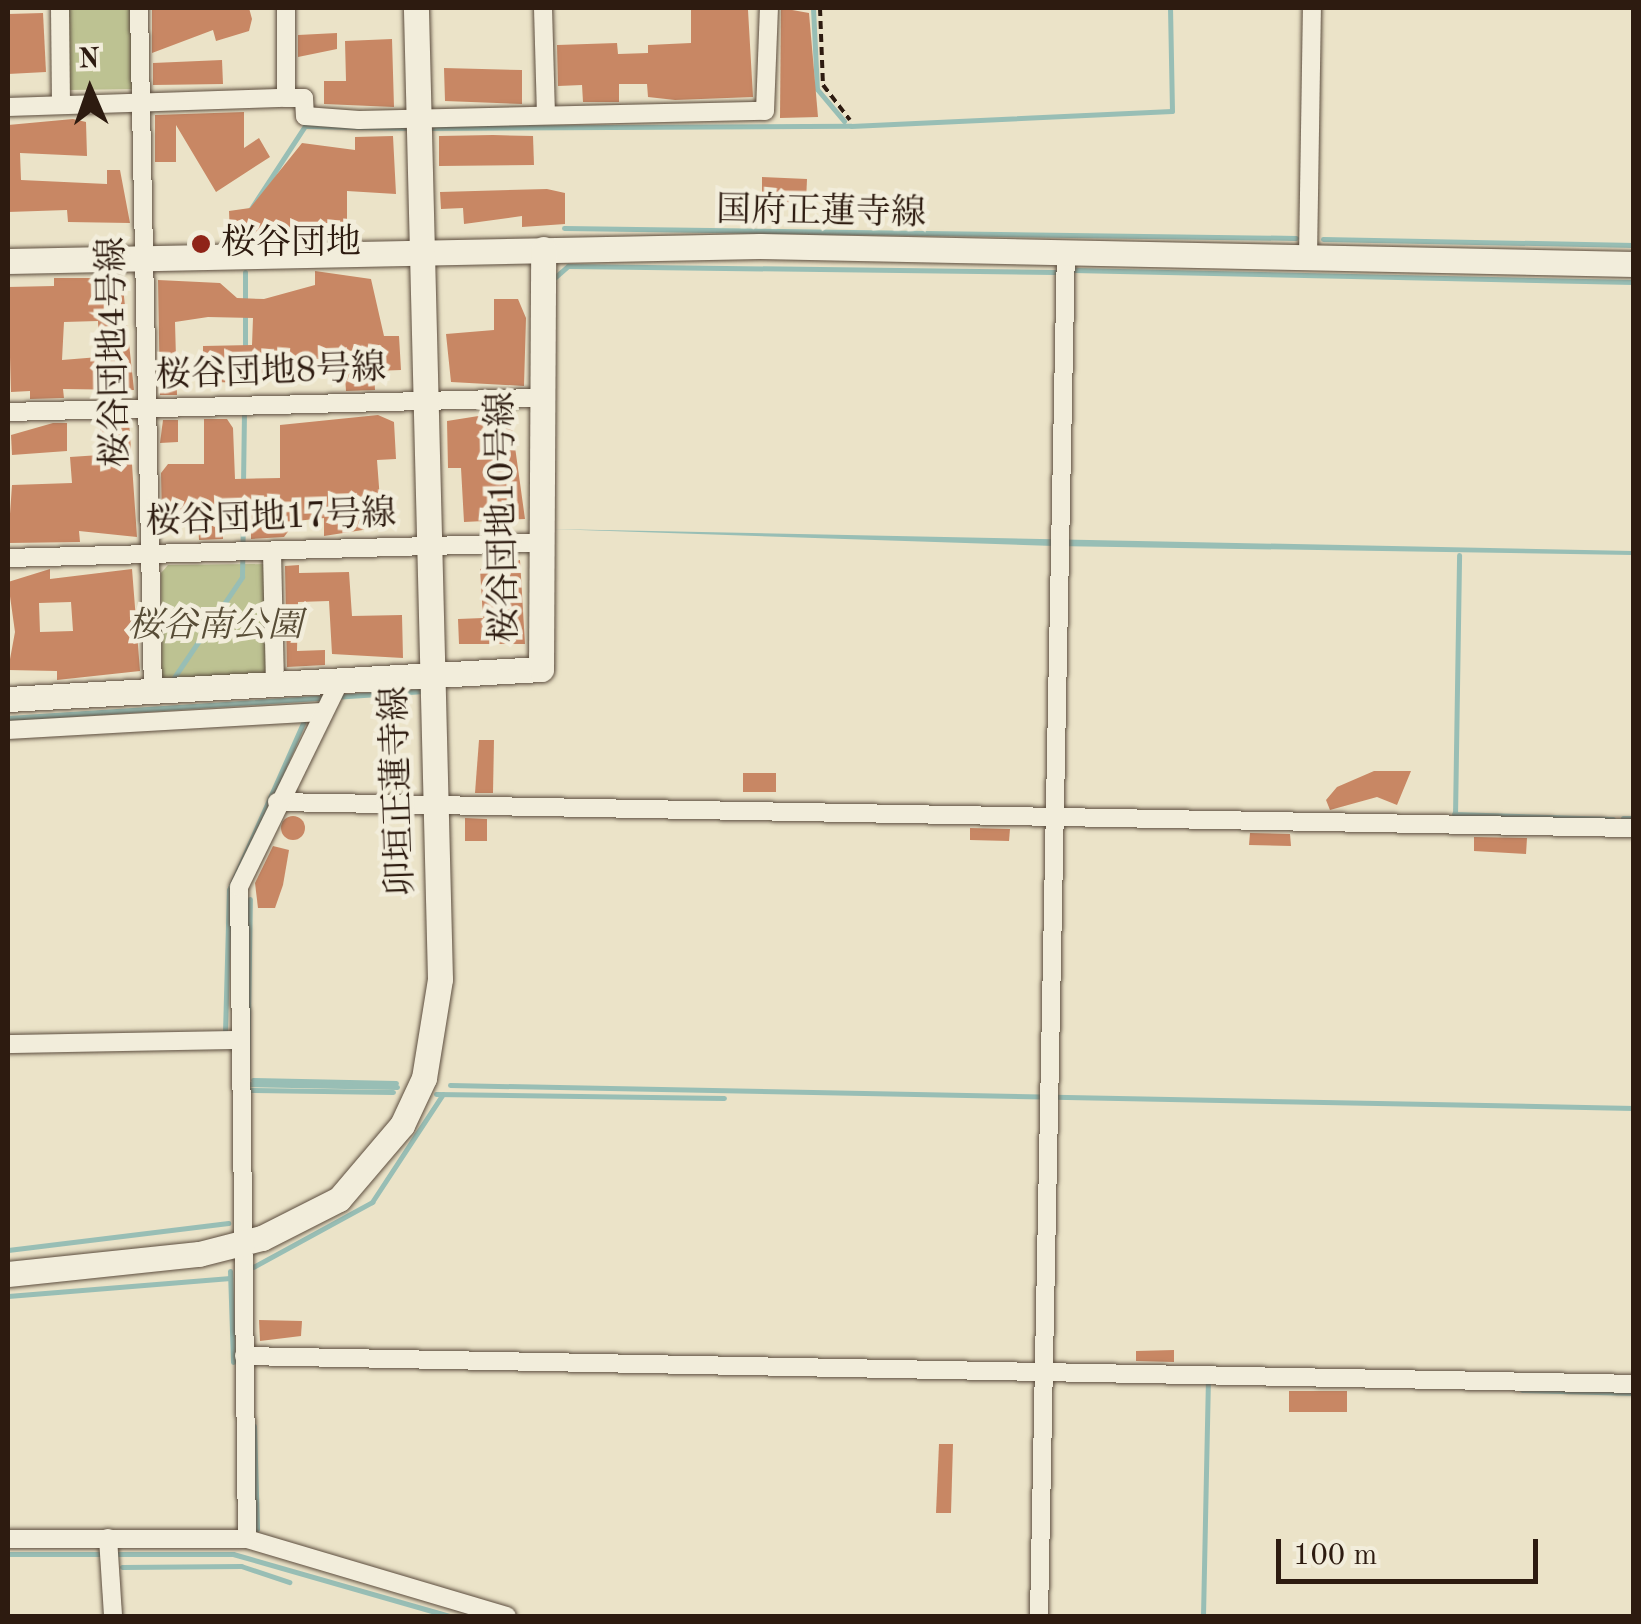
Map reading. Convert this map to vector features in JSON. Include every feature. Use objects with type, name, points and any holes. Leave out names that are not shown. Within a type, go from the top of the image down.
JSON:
[{"type":"main road","name":"卯垣正蓮寺線","points":[[8,1274],[239,1245],[339,1199],[402,1125],[424,1078],[440,979],[416,8]]},
{"type":"main road","name":"国府正蓮寺線","points":[[8,261],[543,249],[1066,252],[1634,264]]},
{"type":"main road","name":"桜谷団地10号線","points":[[8,699],[153,695],[541,669],[536,398],[543,249]]},
{"type":"street","points":[[60,8],[62,105]]},
{"type":"street","name":"桜谷団地4号線","points":[[140,8],[153,695]]},
{"type":"street","points":[[286,8],[286,98]]},
{"type":"street","points":[[543,8],[546,114]]},
{"type":"street","points":[[8,107],[304,98],[305,116],[419,119],[766,111],[769,8]]},
{"type":"street","points":[[1308,258],[1312,8]]},
{"type":"street","points":[[1038,1616],[1066,252]]},
{"type":"street","name":"桜谷団地8号線","points":[[8,412],[536,398]]},
{"type":"street","name":"桜谷団地17号線","points":[[8,558],[536,543]]},
{"type":"street","points":[[272,552],[276,688]]},
{"type":"street","points":[[247,1539],[239,1245],[239,887],[338,683]]},
{"type":"street","points":[[8,730],[321,712]]},
{"type":"street","points":[[277,802],[1634,828]]},
{"type":"street","points":[[8,1044],[238,1040]]},
{"type":"street","points":[[244,1356],[1634,1384]]},
{"type":"street","points":[[108,1538],[113,1616]]},
{"type":"street","points":[[8,1539],[247,1539],[507,1616]]},
{"type":"path","points":[[820,8],[822,85],[850,120]]},
{"type":"green space","points":[[66,8],[133,8],[136,89],[69,90]]},
{"type":"green space","name":"桜谷南公園","points":[[267,564],[269,680],[162,684],[161,573],[168,565]]},
{"type":"water","points":[[551,529],[1633,551],[1633,555],[1054,546]]},
{"type":"building","points":[[152,8],[249,8],[252,19],[249,31],[216,41],[213,30],[152,53]]},
{"type":"building","points":[[691,8],[748,10],[753,97],[675,100],[648,97],[647,84],[619,84],[619,102],[583,102],[582,85],[558,86],[557,45],[617,43],[618,54],[648,53],[648,45],[691,43]]},
{"type":"building","points":[[781,8],[809,13],[818,117],[780,118]]},
{"type":"building","points":[[43,13],[46,72],[8,74],[8,14]]},
{"type":"building","points":[[337,33],[337,49],[298,57],[298,35]]},
{"type":"building","points":[[392,39],[394,107],[324,104],[324,81],[346,81],[345,41]]},
{"type":"building","points":[[222,60],[223,84],[153,85],[153,63]]},
{"type":"building","points":[[444,68],[522,70],[522,104],[445,101]]},
{"type":"building","points":[[244,112],[244,148],[259,138],[270,157],[216,192],[176,125],[176,162],[155,162],[155,115]]},
{"type":"building","points":[[73,119],[86,122],[87,156],[20,153],[21,180],[107,184],[107,170],[120,170],[130,223],[68,222],[67,210],[8,212],[8,125]]},
{"type":"building","points":[[393,136],[396,194],[347,191],[347,223],[309,223],[309,235],[230,237],[229,211],[250,208],[302,143],[355,150],[355,137]]},
{"type":"building","points":[[439,136],[533,136],[534,165],[439,166]]},
{"type":"building","points":[[762,177],[807,179],[806,202],[762,203]]},
{"type":"building","points":[[547,189],[565,193],[565,224],[522,227],[522,216],[464,224],[463,208],[441,209],[440,192]]},
{"type":"building","points":[[315,271],[371,279],[384,336],[399,336],[401,370],[374,371],[375,390],[346,391],[345,377],[322,378],[322,359],[294,359],[264,370],[264,383],[203,382],[203,346],[252,345],[253,318],[208,317],[175,322],[177,395],[160,395],[158,280],[220,283],[237,298],[264,299],[315,285]]},
{"type":"building","points":[[54,278],[122,278],[134,390],[63,389],[64,398],[30,399],[30,391],[11,392],[8,287],[54,286]],"holes":[[[98,321],[99,357],[62,360],[64,322]]]},
{"type":"building","points":[[494,299],[518,299],[526,318],[524,386],[451,382],[446,334],[494,330]]},
{"type":"building","points":[[510,411],[525,519],[464,522],[461,468],[448,468],[447,421]]},
{"type":"building","points":[[378,415],[394,422],[396,459],[377,460],[382,527],[324,536],[324,518],[296,521],[284,537],[251,539],[251,518],[222,519],[223,539],[199,540],[198,525],[162,520],[161,473],[168,464],[204,464],[204,419],[227,419],[233,428],[235,479],[280,478],[280,425]]},
{"type":"building","points":[[163,420],[178,420],[178,442],[160,443]]},
{"type":"building","points":[[129,421],[137,537],[79,531],[80,542],[8,543],[12,485],[72,483],[70,457],[100,455],[100,422]]},
{"type":"building","points":[[67,423],[67,451],[12,455],[11,435]]},
{"type":"building","points":[[520,560],[525,644],[459,644],[458,619],[483,618],[480,569]]},
{"type":"building","points":[[299,565],[299,573],[349,572],[352,616],[402,615],[403,658],[332,654],[329,601],[298,602],[297,651],[325,650],[325,665],[287,667],[285,566]]},
{"type":"building","points":[[50,569],[50,579],[132,569],[140,671],[57,680],[57,671],[8,670],[15,632],[8,582]],"holes":[[[71,602],[73,631],[40,632],[39,603]]]},
{"type":"building","points":[[479,740],[494,740],[493,793],[475,793]]},
{"type":"building","points":[[1374,771],[1411,771],[1397,805],[1377,797],[1330,810],[1326,800],[1337,787]]},
{"type":"building","points":[[743,773],[776,773],[776,792],[743,792]]},
{"type":"building","points":[[293,816],[305,828],[293,840],[281,828]]},
{"type":"building","points":[[465,818],[487,819],[487,841],[465,841]]},
{"type":"building","points":[[970,828],[1010,829],[1009,841],[970,840]]},
{"type":"building","points":[[1250,833],[1290,834],[1291,846],[1249,845]]},
{"type":"building","points":[[1474,837],[1527,838],[1526,854],[1474,851]]},
{"type":"building","points":[[273,846],[289,850],[283,885],[275,908],[258,908],[255,883]]},
{"type":"building","points":[[259,1320],[302,1321],[301,1336],[260,1341]]},
{"type":"building","points":[[1174,1350],[1174,1362],[1136,1361],[1136,1351]]},
{"type":"building","points":[[1289,1391],[1347,1391],[1347,1412],[1289,1412]]},
{"type":"building","points":[[939,1444],[953,1444],[951,1513],[936,1513]]},
{"type":"waterway","points":[[813,8],[817,89],[844,121]]},
{"type":"waterway","points":[[429,128],[851,126],[1172,111],[1170,8]]},
{"type":"waterway","points":[[248,213],[305,126],[413,128]]},
{"type":"waterway","points":[[564,228],[1296,238]]},
{"type":"waterway","points":[[1323,239],[1634,245]]},
{"type":"waterway","points":[[553,279],[568,266],[1055,272]]},
{"type":"waterway","points":[[1073,270],[1634,282]]},
{"type":"waterway","points":[[245,272],[245,304]]},
{"type":"waterway","points":[[245,315],[245,349]]},
{"type":"waterway","points":[[243,484],[244,410]]},
{"type":"waterway","points":[[171,682],[242,577],[243,515]]},
{"type":"waterway","points":[[1455,816],[1459,555]]},
{"type":"waterway","points":[[8,718],[424,691]]},
{"type":"waterway","points":[[225,1032],[229,890],[303,723]]},
{"type":"waterway","points":[[1454,814],[1613,819]]},
{"type":"waterway","points":[[1623,818],[1634,818]]},
{"type":"waterway","points":[[247,1083],[250,899]]},
{"type":"waterway","points":[[253,1080],[396,1083]]},
{"type":"waterway","points":[[246,1084],[397,1087]]},
{"type":"waterway","points":[[450,1085],[1634,1108]]},
{"type":"waterway","points":[[247,1090],[393,1092]]},
{"type":"waterway","points":[[436,1094],[724,1098]]},
{"type":"waterway","points":[[253,1267],[372,1202],[443,1094]]},
{"type":"waterway","points":[[8,1250],[228,1223]]},
{"type":"waterway","points":[[230,1271],[233,1362]]},
{"type":"waterway","points":[[8,1296],[230,1278]]},
{"type":"waterway","points":[[1203,1616],[1208,1382]]},
{"type":"waterway","points":[[1522,1390],[1634,1393]]},
{"type":"waterway","points":[[254,1426],[257,1529]]},
{"type":"waterway","points":[[8,1554],[233,1554],[449,1616]]},
{"type":"waterway","points":[[122,1567],[241,1566],[289,1582]]},
{"type":"place","name":"桜谷団地","points":[[201,244]]}]
